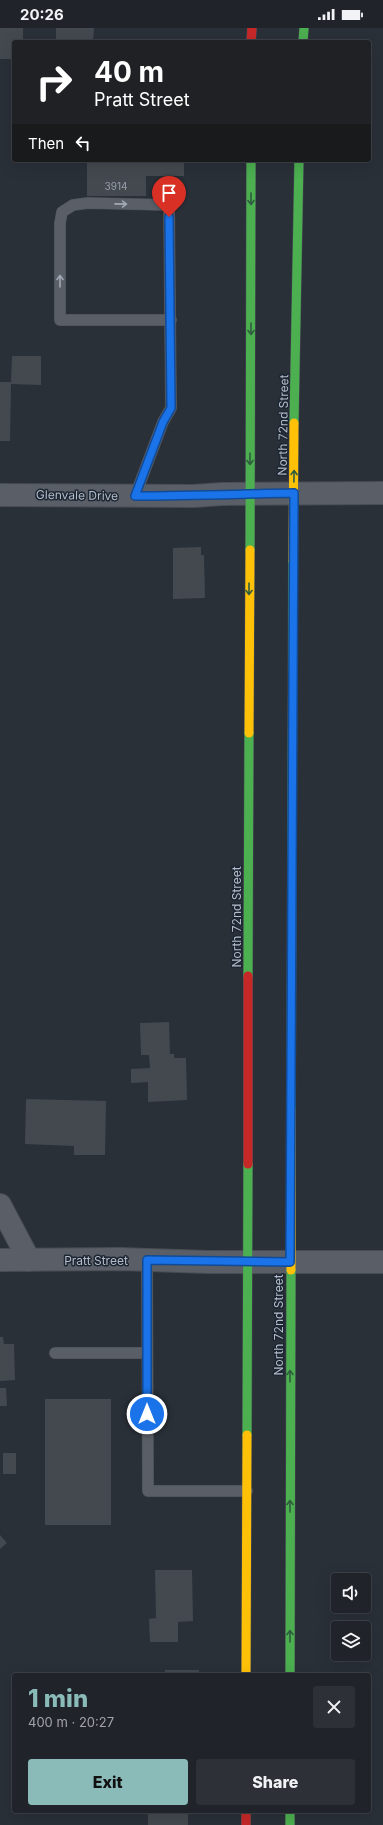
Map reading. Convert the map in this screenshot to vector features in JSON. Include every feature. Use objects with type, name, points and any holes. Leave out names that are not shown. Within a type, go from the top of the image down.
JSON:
[{"type":"main road","points":[[251,40],[252,28]]},
{"type":"main road","points":[[303,40],[304,28]]},
{"type":"main road","name":"North 72nd Street","points":[[246,1673],[251,162]]},
{"type":"main road","name":"North 72nd Street","points":[[290,1673],[290,1262],[294,493],[299,162]]},
{"type":"main road","points":[[246,1813],[246,1825]]},
{"type":"main road","points":[[290,1813],[290,1825]]},
{"type":"street","name":"Glenvale Drive","points":[[0,495],[194,496],[294,493],[383,493]]},
{"type":"street","points":[[0,1205],[29,1260]]},
{"type":"street","name":"Pratt Street","points":[[0,1260],[383,1262]]},
{"type":"lane","points":[[135,496],[163,422],[171,408],[171,320],[169,205],[88,204],[73,205],[62,212],[60,223],[60,320],[171,320]]},
{"type":"lane","points":[[147,1260],[148,1491],[247,1491]]},
{"type":"lane","points":[[55,1353],[147,1353]]},
{"type":"building","points":[[0,28],[23,28],[23,40],[12,40],[12,59],[0,59]]},
{"type":"building","points":[[56,28],[94,28],[93,40],[56,40]]},
{"type":"building","points":[[87,162],[184,162],[184,176],[146,176],[146,196],[87,196]]},
{"type":"building","points":[[12,356],[41,356],[41,385],[11,384],[10,441],[0,441],[0,382],[11,382]]},
{"type":"building","points":[[201,547],[201,555],[204,555],[205,598],[173,599],[173,548]]},
{"type":"building","points":[[169,1022],[170,1054],[174,1054],[174,1058],[186,1058],[187,1100],[148,1102],[148,1082],[131,1083],[131,1069],[150,1068],[149,1055],[141,1055],[140,1023]]},
{"type":"building","points":[[26,1099],[106,1101],[105,1155],[74,1155],[74,1146],[25,1144]]},
{"type":"building","points":[[0,1337],[3,1337],[4,1344],[14,1344],[15,1380],[0,1381]]},
{"type":"building","points":[[0,1388],[6,1388],[7,1406],[0,1406]]},
{"type":"building","points":[[45,1399],[111,1399],[111,1525],[45,1525]]},
{"type":"building","points":[[3,1453],[16,1453],[16,1474],[3,1474]]},
{"type":"building","points":[[0,1535],[7,1543],[0,1549]]},
{"type":"building","points":[[155,1570],[192,1570],[193,1621],[178,1622],[178,1642],[150,1642],[149,1619],[156,1618]]},
{"type":"building","points":[[165,1670],[199,1670],[199,1673],[165,1673]]},
{"type":"building","points":[[148,1813],[188,1813],[188,1825],[148,1825]]},
{"type":"traffic: fast","points":[[303,40],[304,28]]},
{"type":"traffic: fast","points":[[250,550],[251,162]]},
{"type":"traffic: fast","points":[[294,423],[299,162]]},
{"type":"traffic: fast","points":[[291,1109],[293,561]]},
{"type":"traffic: fast","points":[[248,976],[249,733]]},
{"type":"traffic: fast","points":[[247,1435],[248,1164]]},
{"type":"traffic: fast","points":[[290,1673],[291,1270]]},
{"type":"traffic: fast","points":[[290,1813],[290,1825]]},
{"type":"traffic: slow","points":[[293,561],[294,423]]},
{"type":"traffic: slow","points":[[249,733],[250,550]]},
{"type":"traffic: slow","points":[[291,1109],[291,1270]]},
{"type":"traffic: slow","points":[[246,1673],[247,1435]]},
{"type":"traffic: jam","points":[[251,40],[252,28]]},
{"type":"traffic: jam","points":[[248,976],[248,1164]]},
{"type":"traffic: jam","points":[[246,1813],[246,1825]]},
{"type":"route","points":[[147,1414],[147,1260],[290,1262],[294,493],[135,496],[163,422],[171,408],[169,217]]}]
